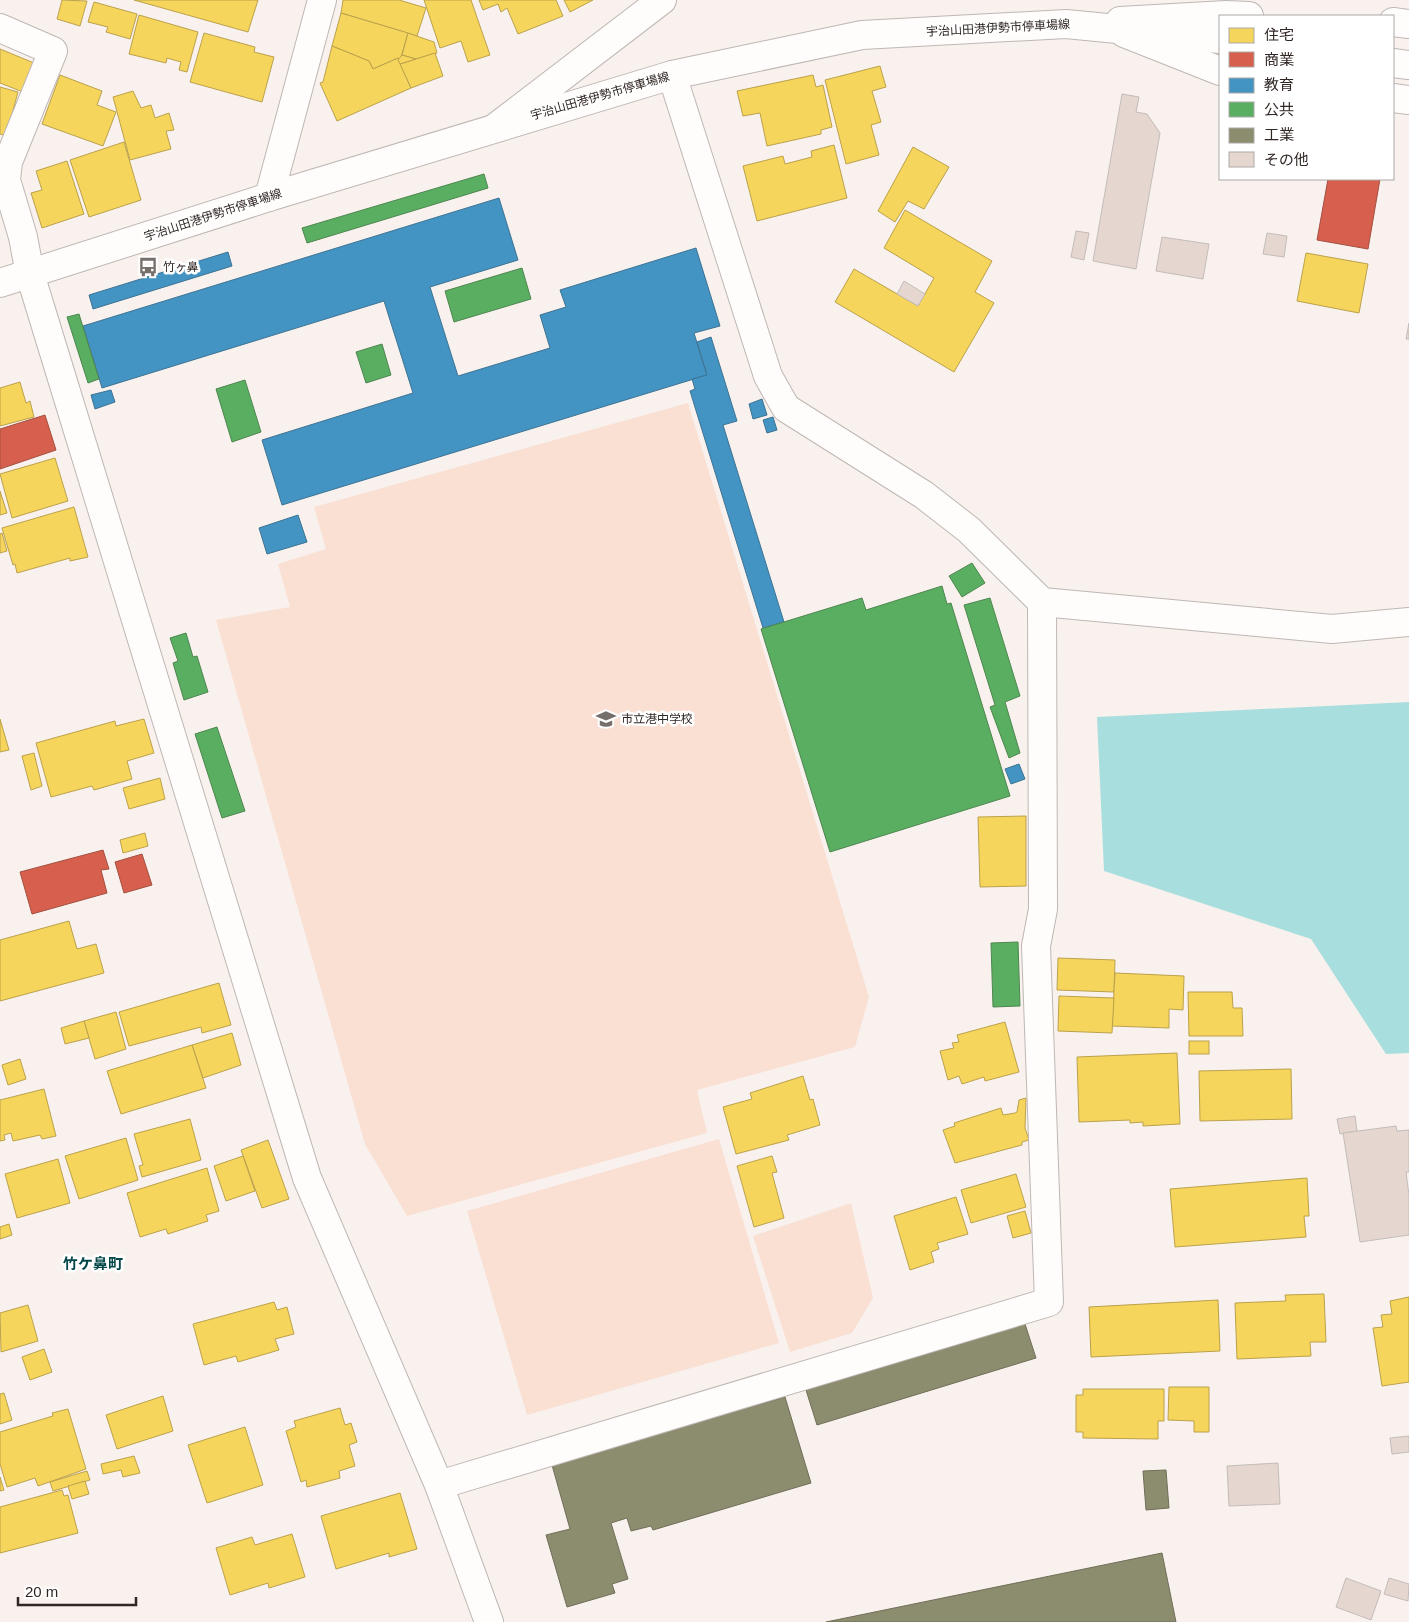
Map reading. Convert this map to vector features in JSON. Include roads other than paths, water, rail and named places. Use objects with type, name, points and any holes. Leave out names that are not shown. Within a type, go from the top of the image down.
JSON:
[{"type":"street","points":[[269,197],[322,0]]},
{"type":"street","points":[[496,127],[662,0]]},
{"type":"street","points":[[1066,24],[1219,15]]},
{"type":"street","points":[[1394,22],[1409,24]]},
{"type":"street","name":"宇治山田港伊勢市停車場線","points":[[0,283],[269,197],[672,75],[862,35],[1066,24],[1219,39]]},
{"type":"street","points":[[0,28],[53,51],[8,162],[6,180],[23,237],[30,274],[308,1178],[439,1485],[489,1622]]},
{"type":"street","points":[[1110,28],[1219,71]]},
{"type":"street","points":[[1394,63],[1409,65]]},
{"type":"street","points":[[672,75],[768,376],[786,408],[924,495],[969,530],[1042,602],[1332,629],[1409,622]]},
{"type":"street","points":[[1394,98],[1409,100]]},
{"type":"street","points":[[439,1485],[1049,1302],[1036,946],[1043,909],[1042,602]]},
{"type":"water","points":[[1409,702],[1409,1053],[1386,1054],[1311,939],[1104,871],[1097,717]]},
{"type":"place","name":"竹ヶ鼻","points":[[148,267]]},
{"type":"place","name":"市立港中学校","points":[[606,719]]},
{"type":"district","name":"竹ケ鼻町","points":[[93,1264]]}]
